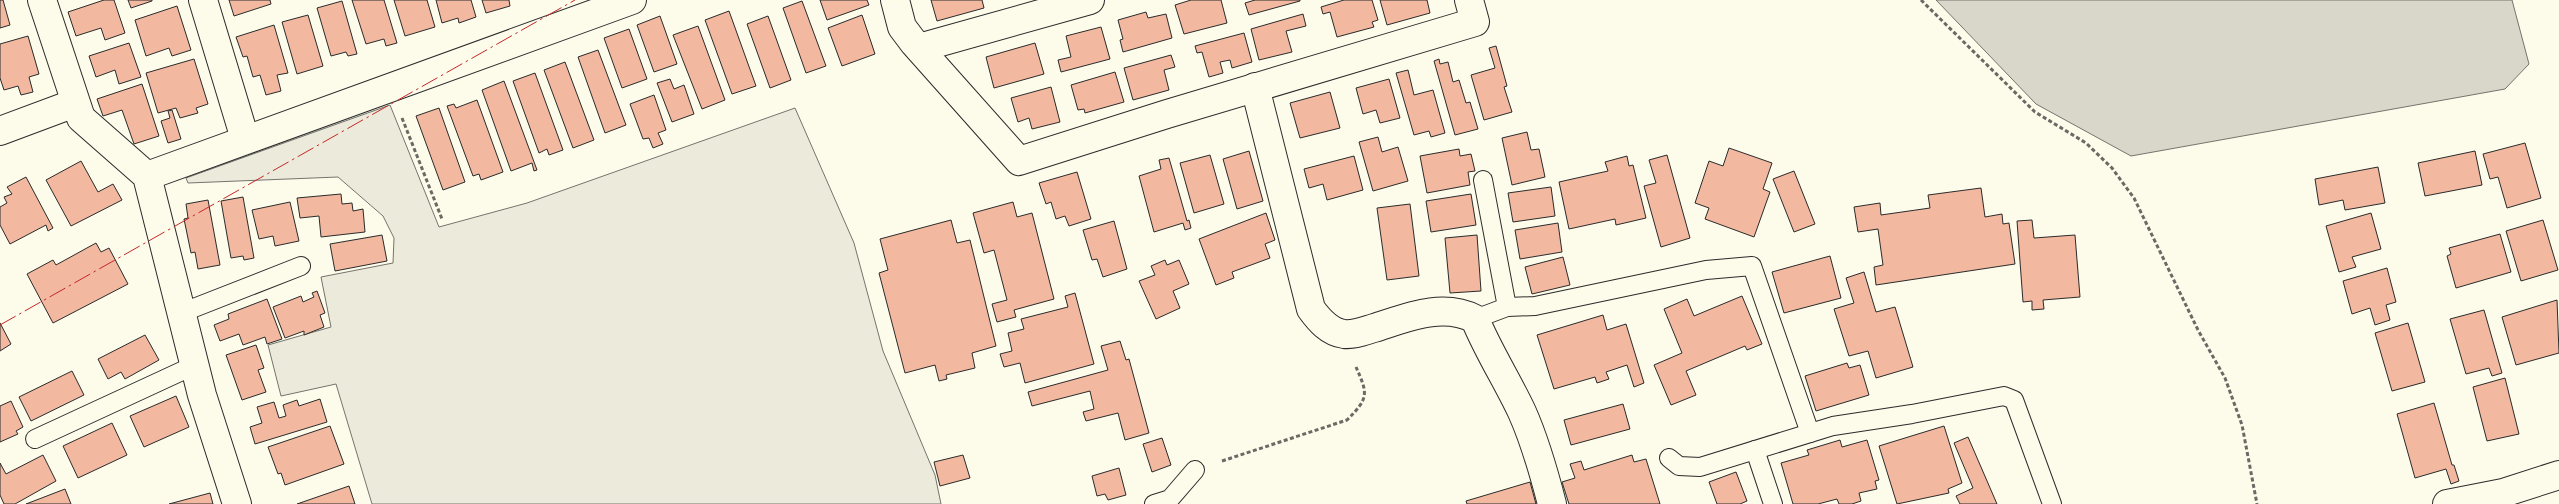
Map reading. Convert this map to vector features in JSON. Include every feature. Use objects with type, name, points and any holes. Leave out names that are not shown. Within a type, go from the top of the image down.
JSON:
[{"type":"street","points":[[42,0],[81,118],[146,176],[195,365],[237,504]]},
{"type":"street","points":[[203,0],[246,139]]},
{"type":"street","points":[[895,0],[902,27],[1019,161],[1255,87],[1475,22],[1469,0]]},
{"type":"street","points":[[919,48],[1090,0]]},
{"type":"street","points":[[146,176],[625,1]]},
{"type":"street","points":[[1255,87],[1311,309],[1321,323],[1342,334],[1356,334],[1422,313],[1436,312],[1467,315],[1475,319],[1486,345],[1522,413],[1543,467],[1552,504]]},
{"type":"street","points":[[0,130],[75,103]]},
{"type":"street","points":[[2447,504],[2503,493],[2559,475]]},
{"type":"lane","points":[[1483,180],[1507,307]]},
{"type":"lane","points":[[181,313],[301,266]]},
{"type":"lane","points":[[1475,319],[1507,307],[1536,306],[1706,270],[1752,266],[1810,433]]},
{"type":"lane","points":[[36,439],[195,365]]},
{"type":"lane","points":[[1669,458],[1679,466],[1700,467],[1833,426],[1912,414],[2004,396],[2014,400],[2052,504]]},
{"type":"lane","points":[[1755,450],[1773,504]]},
{"type":"lane","points":[[1166,502],[1195,470]]},
{"type":"path","points":[[1921,0],[2035,112],[2086,143],[2112,168],[2134,198],[2198,330],[2225,378],[2242,425],[2257,504]]},
{"type":"path","points":[[390,87],[442,219]]},
{"type":"path","points":[[1195,470],[1347,420],[1361,406],[1366,389],[1342,334]]},
{"type":"shaded area","points":[[1936,0],[2512,0],[2529,64],[2505,89],[2131,156],[2036,104]]},
{"type":"shaded area","points":[[390,105],[439,227],[527,203],[795,108],[854,243],[883,351],[935,475],[941,504],[372,504],[336,384],[281,396],[268,345],[331,327],[321,277],[393,263],[394,238],[383,216],[338,177],[188,183],[186,178]]},
{"type":"building","points":[[0,0],[3,0],[10,25],[0,28]]},
{"type":"building","points":[[104,0],[114,0],[125,33],[105,40],[101,28],[76,36],[68,12]]},
{"type":"building","points":[[128,0],[152,0],[152,1],[131,8]]},
{"type":"building","points":[[229,0],[270,0],[271,4],[234,16]]},
{"type":"building","points":[[352,0],[384,0],[397,43],[386,46],[384,39],[366,44]]},
{"type":"building","points":[[394,0],[427,0],[435,27],[405,36]]},
{"type":"building","points":[[436,0],[471,0],[476,17],[459,23],[458,18],[442,23]]},
{"type":"building","points":[[482,0],[509,0],[510,6],[486,13]]},
{"type":"building","points":[[820,0],[867,0],[869,5],[827,20]]},
{"type":"building","points":[[931,0],[982,0],[984,8],[937,21]]},
{"type":"building","points":[[1191,0],[1221,0],[1227,23],[1184,34],[1175,5]]},
{"type":"building","points":[[1255,0],[1300,1],[1249,15],[1245,3]]},
{"type":"building","points":[[1344,0],[1372,0],[1378,20],[1372,22],[1374,27],[1337,37],[1330,12],[1323,14],[1321,7]]},
{"type":"building","points":[[1380,0],[1427,0],[1430,13],[1387,25]]},
{"type":"building","points":[[342,1],[357,54],[348,56],[346,52],[331,56],[317,8]]},
{"type":"building","points":[[802,1],[826,66],[806,73],[783,8]]},
{"type":"building","points":[[177,6],[191,50],[172,56],[169,48],[146,56],[135,20]]},
{"type":"building","points":[[729,11],[756,86],[732,94],[705,20]]},
{"type":"building","points":[[1146,12],[1148,18],[1166,14],[1172,38],[1123,52],[1120,40],[1123,39],[1118,20]]},
{"type":"building","points":[[1303,14],[1306,26],[1286,31],[1292,52],[1259,60],[1251,29]]},
{"type":"building","points":[[308,15],[323,66],[297,74],[282,22]]},
{"type":"building","points":[[862,15],[875,54],[842,66],[828,28]]},
{"type":"building","points":[[660,16],[677,64],[654,72],[637,25]]},
{"type":"building","points":[[768,16],[791,80],[770,88],[747,24]]},
{"type":"building","points":[[274,25],[288,73],[277,75],[281,91],[266,95],[260,75],[253,77],[247,56],[243,57],[236,37]]},
{"type":"building","points":[[698,26],[725,100],[702,109],[673,35]]},
{"type":"building","points":[[1101,27],[1110,59],[1061,72],[1058,60],[1071,57],[1066,36]]},
{"type":"building","points":[[629,29],[647,79],[622,88],[604,38]]},
{"type":"building","points":[[1244,33],[1252,62],[1232,68],[1230,60],[1220,62],[1223,73],[1209,77],[1202,52],[1197,53],[1195,46]]},
{"type":"building","points":[[28,36],[39,74],[29,77],[33,92],[21,95],[18,86],[4,90],[0,78],[0,44]]},
{"type":"building","points":[[129,43],[141,77],[119,84],[115,70],[96,77],[89,56]]},
{"type":"building","points":[[1035,43],[1044,74],[994,88],[986,57]]},
{"type":"building","points":[[1496,46],[1507,86],[1504,87],[1512,112],[1484,120],[1471,75],[1495,68],[1489,48]]},
{"type":"building","points":[[598,50],[626,125],[605,133],[578,57]]},
{"type":"building","points":[[1171,55],[1175,67],[1164,70],[1169,90],[1133,100],[1124,68]]},
{"type":"building","points":[[194,59],[208,104],[196,108],[198,113],[180,118],[176,108],[158,113],[146,73]]},
{"type":"building","points":[[1439,59],[1440,64],[1448,62],[1453,82],[1459,80],[1466,103],[1470,102],[1478,129],[1455,135],[1434,61]]},
{"type":"building","points":[[565,62],[594,140],[573,148],[544,70]]},
{"type":"building","points":[[1408,70],[1414,95],[1433,90],[1445,133],[1431,137],[1429,131],[1414,135],[1396,73]]},
{"type":"building","points":[[1115,72],[1124,102],[1085,113],[1084,109],[1078,110],[1071,85]]},
{"type":"building","points":[[535,73],[563,150],[549,155],[547,149],[539,153],[513,81]]},
{"type":"building","points":[[670,79],[674,89],[684,85],[694,114],[672,122],[657,83]]},
{"type":"building","points":[[1389,79],[1400,118],[1380,123],[1376,110],[1363,114],[1356,88]]},
{"type":"building","points":[[504,81],[537,170],[534,171],[532,163],[511,171],[482,90]]},
{"type":"building","points":[[142,84],[159,136],[134,144],[122,110],[103,116],[97,99]]},
{"type":"building","points":[[1051,87],[1060,122],[1032,129],[1029,118],[1018,122],[1011,98]]},
{"type":"building","points":[[1330,92],[1340,128],[1300,138],[1290,103]]},
{"type":"building","points":[[654,95],[666,130],[658,133],[663,144],[653,148],[649,138],[643,139],[630,104]]},
{"type":"building","points":[[477,100],[503,172],[481,180],[479,174],[473,176],[447,106],[454,104],[456,108]]},
{"type":"building","points":[[439,108],[465,182],[443,190],[416,116]]},
{"type":"building","points":[[172,110],[181,139],[168,143],[161,121],[170,118],[168,111]]},
{"type":"building","points":[[1527,132],[1531,150],[1539,149],[1545,177],[1512,185],[1502,138]]},
{"type":"building","points":[[1378,137],[1382,152],[1398,147],[1408,181],[1373,191],[1359,142]]},
{"type":"building","points":[[2525,143],[2541,198],[2507,208],[2498,177],[2490,179],[2483,154]]},
{"type":"building","points":[[1729,148],[1772,163],[1763,189],[1770,192],[1754,237],[1705,219],[1709,208],[1695,203],[1709,161],[1723,166]]},
{"type":"building","points":[[1459,149],[1460,156],[1471,154],[1475,171],[1468,172],[1470,185],[1427,193],[1420,156]]},
{"type":"building","points":[[1249,151],[1263,201],[1237,209],[1223,159]]},
{"type":"building","points":[[2475,151],[2482,185],[2425,196],[2418,163]]},
{"type":"building","points":[[1210,155],[1224,204],[1194,213],[1180,163]]},
{"type":"building","points":[[1667,155],[1690,238],[1661,247],[1644,186],[1656,183],[1649,160]]},
{"type":"building","points":[[1354,156],[1363,190],[1327,200],[1323,184],[1309,188],[1304,169]]},
{"type":"building","points":[[1627,156],[1629,166],[1633,165],[1646,218],[1616,225],[1615,219],[1569,229],[1559,182],[1608,171],[1605,162]]},
{"type":"building","points":[[1169,158],[1187,221],[1189,220],[1191,228],[1185,230],[1183,223],[1154,232],[1139,176],[1161,169],[1159,160]]},
{"type":"building","points":[[81,161],[98,192],[113,184],[122,200],[71,226],[46,180]]},
{"type":"building","points":[[2378,167],[2385,203],[2345,210],[2343,200],[2319,205],[2315,179]]},
{"type":"building","points":[[1794,171],[1815,224],[1794,232],[1773,179]]},
{"type":"building","points":[[1077,172],[1091,219],[1069,226],[1065,216],[1056,219],[1051,202],[1046,204],[1039,183]]},
{"type":"building","points":[[26,177],[53,228],[48,231],[46,225],[10,244],[0,225],[0,207],[7,203],[4,197],[12,194],[7,187]]},
{"type":"building","points":[[1551,187],[1555,216],[1513,222],[1508,193]]},
{"type":"building","points":[[1981,188],[1985,217],[2002,214],[2003,224],[2009,223],[2015,264],[1876,285],[1874,267],[1883,265],[1878,229],[1858,232],[1854,207],[1880,203],[1881,215],[1930,208],[1928,195]]},
{"type":"building","points":[[341,194],[342,204],[352,203],[353,211],[363,209],[365,232],[321,237],[319,216],[300,218],[297,198]]},
{"type":"building","points":[[1471,194],[1476,225],[1431,232],[1426,201]]},
{"type":"building","points":[[243,197],[254,258],[244,260],[243,256],[231,258],[221,201]]},
{"type":"building","points":[[208,200],[220,265],[198,269],[195,252],[191,253],[184,219],[188,218],[186,204]]},
{"type":"building","points":[[290,202],[299,241],[275,246],[273,236],[259,239],[252,210]]},
{"type":"building","points":[[1013,202],[1017,217],[1032,213],[1054,299],[1014,310],[1016,317],[997,322],[992,304],[1007,300],[994,250],[984,253],[973,213]]},
{"type":"building","points":[[1410,204],[1419,276],[1387,280],[1377,208]]},
{"type":"building","points":[[1266,213],[1275,240],[1265,244],[1270,258],[1232,272],[1234,278],[1216,285],[1199,239]]},
{"type":"building","points":[[2371,213],[2381,249],[2352,257],[2356,267],[2339,272],[2326,226]]},
{"type":"building","points":[[951,220],[957,243],[970,240],[996,346],[972,353],[975,368],[946,375],[947,379],[939,381],[935,365],[905,373],[879,273],[888,270],[880,239]]},
{"type":"building","points":[[2032,220],[2034,238],[2075,235],[2080,297],[2043,300],[2044,309],[2032,310],[2032,301],[2023,302],[2017,221]]},
{"type":"building","points":[[2543,220],[2558,270],[2521,281],[2506,231]]},
{"type":"building","points":[[1114,221],[1127,269],[1103,277],[1097,259],[1092,260],[1083,230]]},
{"type":"building","points":[[1558,223],[1562,252],[1520,259],[1515,230]]},
{"type":"building","points":[[2500,234],[2511,272],[2456,288],[2447,256],[2451,254],[2449,248]]},
{"type":"building","points":[[382,235],[387,261],[335,271],[330,244]]},
{"type":"building","points":[[1477,235],[1481,291],[1450,293],[1445,238]]},
{"type":"building","points":[[96,243],[101,252],[109,248],[128,284],[53,323],[27,274],[53,260],[56,265]]},
{"type":"building","points":[[1830,256],[1841,298],[1784,313],[1772,272]]},
{"type":"building","points":[[1563,257],[1570,285],[1532,294],[1525,267]]},
{"type":"building","points":[[1165,260],[1167,265],[1179,260],[1189,284],[1173,291],[1180,308],[1156,319],[1139,281],[1155,275],[1151,266]]},
{"type":"building","points":[[2387,268],[2396,302],[2386,305],[2390,320],[2375,325],[2370,308],[2352,314],[2343,281]]},
{"type":"building","points":[[1864,272],[1876,312],[1895,307],[1913,367],[1876,378],[1868,351],[1849,356],[1834,309],[1854,303],[1846,278]]},
{"type":"building","points":[[317,291],[325,313],[320,315],[324,327],[304,335],[304,331],[285,338],[273,307],[301,296],[303,302],[314,297],[312,293]]},
{"type":"building","points":[[1075,293],[1094,364],[1025,383],[1020,363],[1004,367],[1000,354],[1012,351],[1008,333],[1024,329],[1021,319],[1068,307],[1065,296]]},
{"type":"building","points":[[1742,296],[1762,344],[1747,350],[1745,346],[1686,371],[1696,395],[1671,405],[1654,365],[1682,353],[1664,309],[1687,299],[1694,316]]},
{"type":"building","points":[[267,299],[282,339],[267,344],[265,337],[243,345],[239,334],[220,341],[214,325],[229,319],[228,314]]},
{"type":"building","points":[[2557,300],[2559,353],[2516,365],[2502,317]]},
{"type":"building","points":[[2484,310],[2502,373],[2492,376],[2489,368],[2466,374],[2450,319]]},
{"type":"building","points":[[1603,315],[1607,330],[1626,324],[1644,383],[1634,387],[1627,365],[1606,372],[1609,379],[1597,383],[1595,377],[1554,389],[1537,335]]},
{"type":"building","points":[[0,323],[11,344],[0,351]]},
{"type":"building","points":[[2408,323],[2425,382],[2392,391],[2375,333]]},
{"type":"building","points":[[145,335],[159,360],[125,379],[121,372],[108,379],[98,359]]},
{"type":"building","points":[[1120,341],[1126,360],[1129,359],[1149,433],[1125,440],[1118,413],[1086,421],[1083,412],[1094,409],[1090,391],[1032,406],[1028,392],[1108,370],[1101,346]]},
{"type":"building","points":[[256,345],[264,368],[258,370],[266,392],[242,400],[226,355]]},
{"type":"building","points":[[1847,363],[1849,368],[1860,365],[1869,395],[1816,411],[1805,376]]},
{"type":"building","points":[[72,371],[84,395],[31,421],[19,397]]},
{"type":"building","points":[[2505,378],[2519,434],[2487,441],[2473,387]]},
{"type":"building","points":[[176,396],[189,427],[144,447],[130,416]]},
{"type":"building","points":[[320,399],[327,422],[255,444],[250,427],[262,423],[257,407],[274,402],[279,418],[286,416],[283,405],[297,400],[299,406]]},
{"type":"building","points":[[11,401],[23,427],[16,431],[18,434],[0,442],[0,406]]},
{"type":"building","points":[[2434,403],[2452,465],[2454,465],[2459,481],[2451,484],[2446,469],[2415,478],[2397,414]]},
{"type":"building","points":[[1623,404],[1630,429],[1571,445],[1564,420]]},
{"type":"building","points":[[112,423],[127,455],[78,478],[63,446]]},
{"type":"building","points":[[330,426],[344,464],[285,485],[281,473],[278,474],[268,447]]},
{"type":"building","points":[[1944,426],[1962,483],[1948,489],[1949,493],[1897,504],[1879,446]]},
{"type":"building","points":[[1968,437],[1997,504],[1960,504],[1956,496],[1973,488],[1954,443]]},
{"type":"building","points":[[1162,438],[1171,465],[1152,472],[1143,444]]},
{"type":"building","points":[[1840,440],[1842,447],[1867,440],[1879,480],[1875,481],[1877,489],[1859,493],[1861,501],[1852,504],[1839,504],[1837,499],[1818,504],[1793,504],[1781,463],[1809,455],[1807,450]]},
{"type":"building","points":[[43,455],[56,481],[15,504],[4,504],[0,495],[0,463],[6,474]]},
{"type":"building","points":[[963,455],[970,478],[940,486],[934,462]]},
{"type":"building","points":[[1632,455],[1634,462],[1646,459],[1660,504],[1569,504],[1562,482],[1575,478],[1570,464],[1581,461],[1584,470]]},
{"type":"building","points":[[1119,468],[1126,495],[1108,500],[1105,494],[1097,496],[1092,476]]},
{"type":"building","points":[[1736,472],[1747,501],[1740,504],[1717,504],[1709,482]]},
{"type":"building","points":[[1530,482],[1536,504],[1467,504],[1466,501]]},
{"type":"building","points":[[349,486],[355,504],[297,504]]},
{"type":"building","points":[[65,489],[71,504],[26,504]]},
{"type":"building","points":[[210,493],[213,504],[169,504]]},
{"type":"power","points":[[0,325],[575,0]]}]
